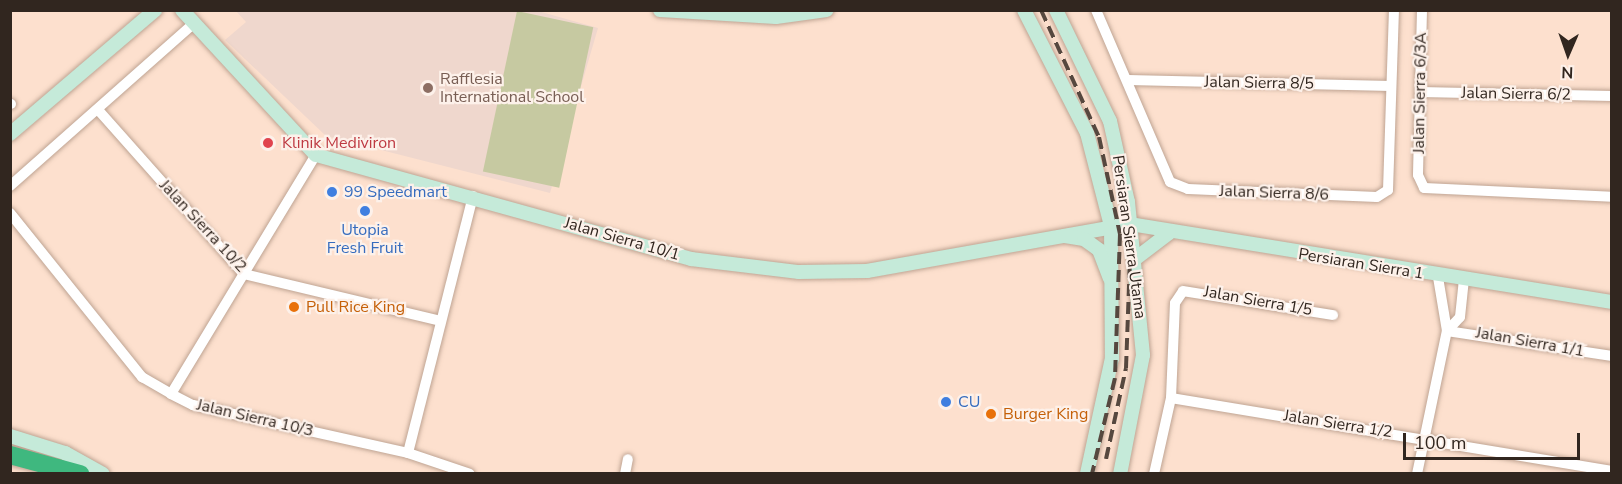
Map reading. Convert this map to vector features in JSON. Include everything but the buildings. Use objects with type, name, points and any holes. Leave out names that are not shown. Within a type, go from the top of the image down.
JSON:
[{"type":"highway","points":[[10,455],[80,474]]},
{"type":"street","points":[[10,134],[155,10]]},
{"type":"street","points":[[171,394],[316,154],[182,10]]},
{"type":"street","points":[[660,10],[776,17],[827,10]]},
{"type":"street","name":"Persiaran Sierra Utama","points":[[1024,10],[1087,133],[1111,226],[1115,292],[1108,386],[1087,474]]},
{"type":"street","name":"Persiaran Sierra Utama","points":[[1056,10],[1110,121],[1135,259],[1143,356],[1120,474]]},
{"type":"street","points":[[1096,10],[1128,80]]},
{"type":"street","points":[[1391,86],[1394,10]]},
{"type":"street","name":"Jalan Sierra 6/3A","points":[[1422,10],[1418,176],[1424,188],[1611,197]]},
{"type":"street","points":[[10,186],[100,112],[194,22]]},
{"type":"street","name":"Jalan Sierra 8/5","points":[[1128,80],[1391,86]]},
{"type":"street","name":"Jalan Sierra 8/6","points":[[1128,80],[1162,173],[1188,189],[1377,197],[1388,190],[1391,86]]},
{"type":"street","name":"Jalan Sierra 6/2","points":[[1420,92],[1611,96]]},
{"type":"street","name":"Jalan Sierra 10/2","points":[[100,112],[244,274],[437,320]]},
{"type":"street","name":"Jalan Sierra 10/1","points":[[316,154],[473,196],[691,259],[799,273],[867,271],[1111,226]]},
{"type":"street","points":[[408,453],[437,320],[473,196]]},
{"type":"street","name":"Jalan Sierra 10/3","points":[[10,213],[142,377],[171,394],[193,405],[408,453],[470,474]]},
{"type":"street","name":"Persiaran Sierra 1","points":[[1111,226],[1130,224],[1438,277],[1611,302]]},
{"type":"street","points":[[1135,259],[1169,232]]},
{"type":"street","points":[[1054,236],[1084,239],[1099,250],[1115,292]]},
{"type":"street","points":[[1417,474],[1447,331],[1438,277]]},
{"type":"street","points":[[1447,331],[1460,317],[1464,280]]},
{"type":"street","name":"Jalan Sierra 1/5","points":[[1171,398],[1175,303],[1184,291],[1333,315]]},
{"type":"street","name":"Jalan Sierra 1/1","points":[[1447,331],[1611,356]]},
{"type":"street","points":[[1154,474],[1171,398]]},
{"type":"street","name":"Jalan Sierra 1/2","points":[[1171,398],[1425,436],[1611,471]]},
{"type":"street","points":[[10,436],[66,453],[103,474]]},
{"type":"street","points":[[625,474],[628,459]]},
{"type":"shaded area","name":"Rafflesia International School","points":[[235,10],[538,11],[598,28],[550,193],[326,136],[225,40],[246,22]]},
{"type":"green space","points":[[517,11],[593,27],[559,188],[483,171]]},
{"type":"railway","points":[[1041,10],[1099,137],[1120,234],[1115,378],[1092,474]]},
{"type":"railway","points":[[1106,459],[1126,368],[1130,258]]},
{"type":"place","name":"Rafflesia International School","points":[[428,88]]},
{"type":"place","name":"Klinik Mediviron","points":[[268,143]]},
{"type":"place","name":"99 Speedmart","points":[[332,192]]},
{"type":"place","name":"Utopia Fresh Fruit","points":[[365,211]]},
{"type":"place","name":"Pull Rice King","points":[[294,307]]},
{"type":"place","name":"CU","points":[[946,402]]},
{"type":"place","name":"Burger King","points":[[991,414]]}]
